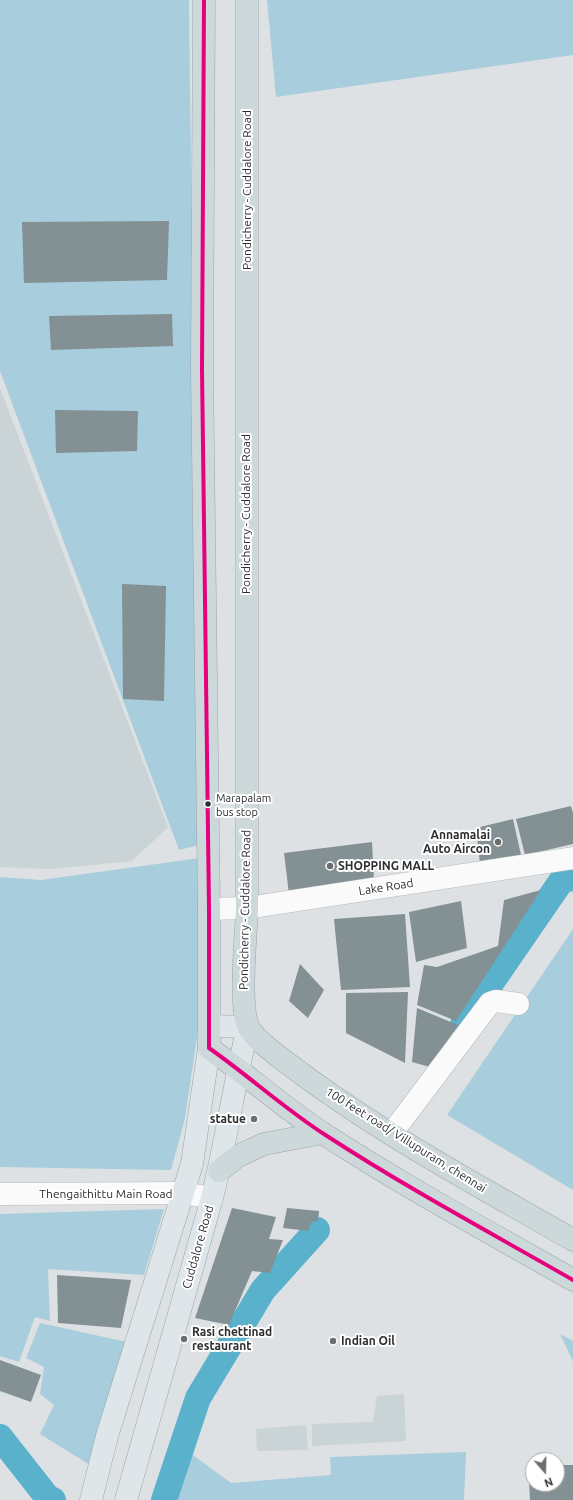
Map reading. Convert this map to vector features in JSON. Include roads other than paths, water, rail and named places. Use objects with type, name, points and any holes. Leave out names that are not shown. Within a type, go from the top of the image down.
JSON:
[{"type":"highway","points":[[204,0],[202,369],[209,910],[209,1048],[238,1068],[272,1096],[323,1133],[573,1280]]},
{"type":"highway","name":"Pondicherry - Cuddalore Road","points":[[247,0],[246,908],[244,998],[248,1027]]},
{"type":"highway","name":"100 feet road/ Villupuram, chennai","points":[[248,1027],[270,1050],[304,1076],[392,1133],[483,1189],[573,1240]]},
{"type":"highway","points":[[219,1171],[238,1156],[264,1144],[323,1133]]},
{"type":"highway","points":[[466,1218],[483,1189]]},
{"type":"main road","points":[[210,1026],[248,1027]]},
{"type":"main road","name":"Cuddalore Road","points":[[126,1500],[140,1446],[219,1171],[238,1068],[248,1027]]},
{"type":"main road","points":[[91,1500],[107,1436],[183,1194],[194,1149],[209,1048]]},
{"type":"street","name":"Lake Road","points":[[209,910],[246,908],[573,858]]},
{"type":"street","points":[[392,1133],[490,1003],[496,1001],[518,1004]]},
{"type":"street","name":"Thengaithittu Main Road","points":[[0,1194],[183,1194],[212,1198]]},
{"type":"waterway","points":[[463,1024],[562,880],[573,878]]},
{"type":"waterway","points":[[164,1500],[198,1398],[263,1290],[317,1230]]},
{"type":"waterway","points":[[0,1437],[48,1498],[53,1500]]},
{"type":"place","name":"Marapalam bus stop","points":[[208,804]]},
{"type":"place","name":"Annamalai Auto Aircon","points":[[498,842]]},
{"type":"place","name":"SHOPPING MALL","points":[[330,866]]},
{"type":"place","name":"statue","points":[[254,1119]]},
{"type":"place","name":"Rasi chettinad restaurant","points":[[184,1339]]},
{"type":"place","name":"Indian Oil","points":[[333,1341]]}]
